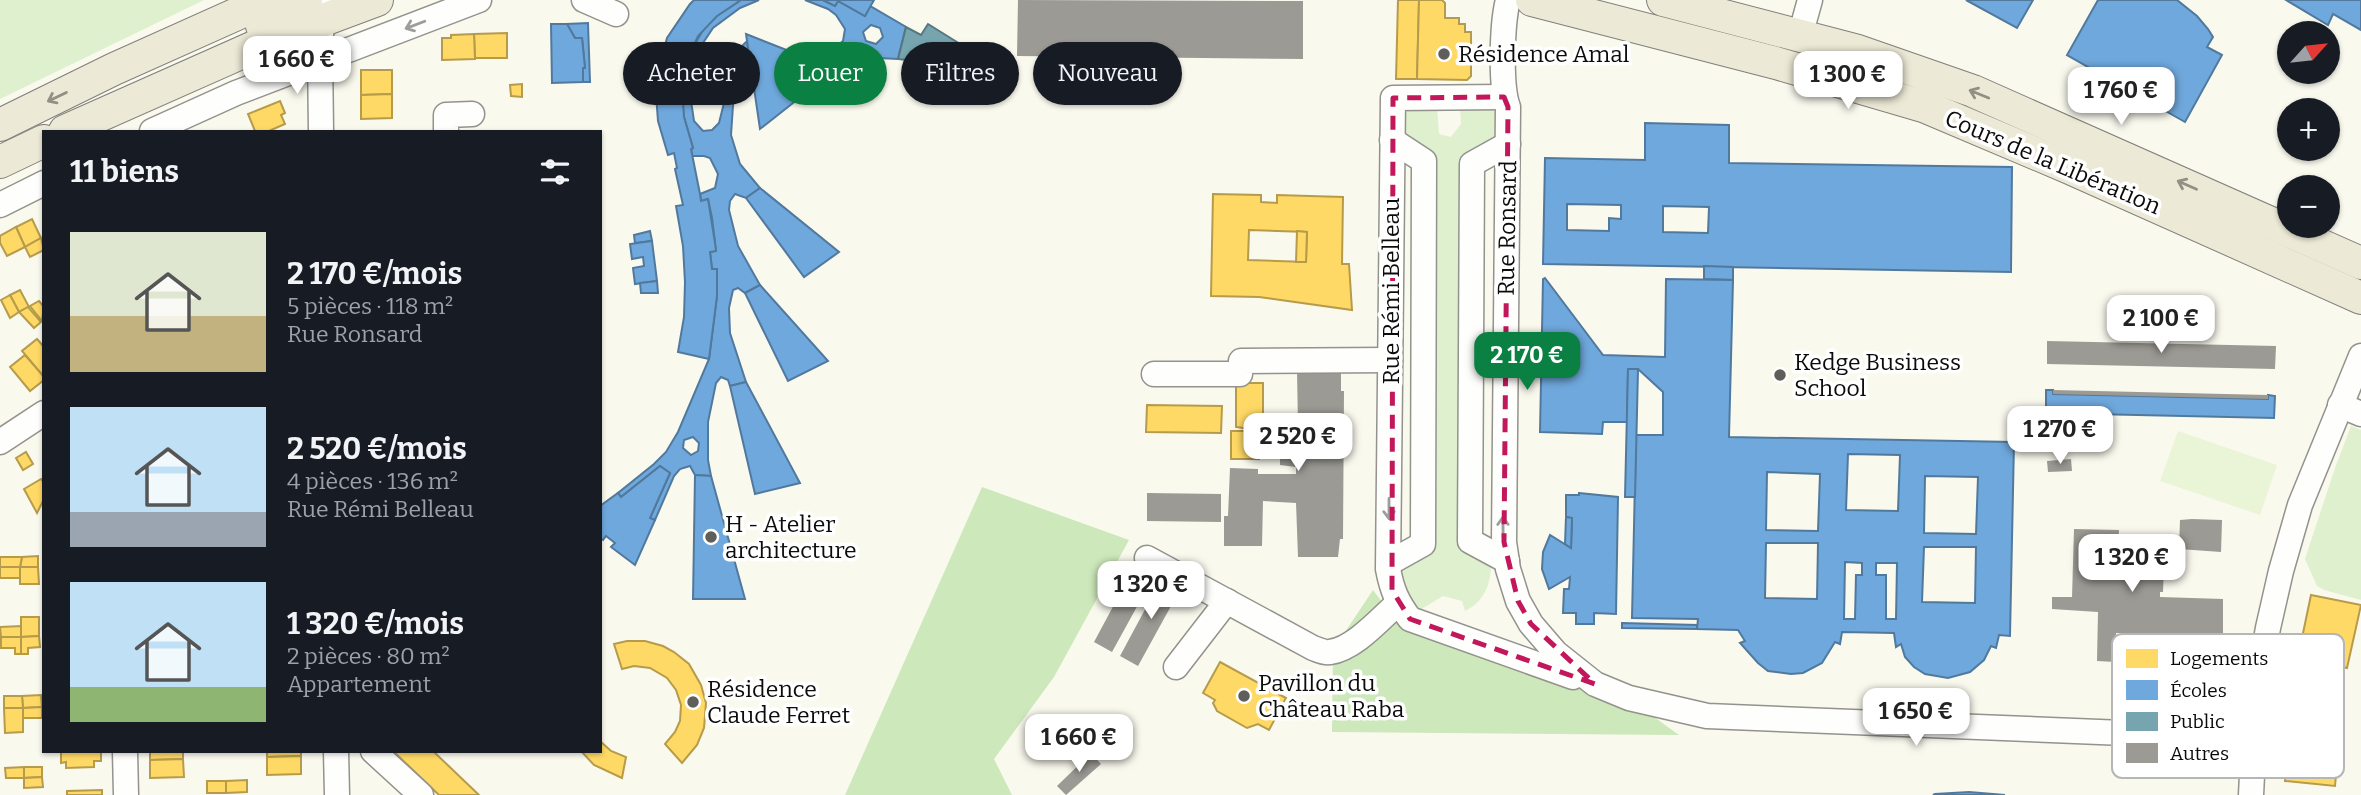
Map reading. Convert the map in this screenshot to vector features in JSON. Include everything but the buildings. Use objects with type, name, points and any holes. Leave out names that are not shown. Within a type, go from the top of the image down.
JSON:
[{"type":"main road","points":[[0,125],[114,69],[268,0]]},
{"type":"main road","points":[[55,130],[85,106],[290,14],[323,5],[377,0]]},
{"type":"main road","name":"Cours de la Libération","points":[[1532,0],[1776,63],[1926,107],[2361,298]]},
{"type":"main road","name":"Cours de la Libération","points":[[1663,0],[1858,51],[1973,91],[2361,263]]},
{"type":"main road","points":[[67,130],[242,51],[323,5]]},
{"type":"main road","points":[[1595,16],[1655,15],[1765,42],[1781,42],[1800,36]]},
{"type":"main road","points":[[0,162],[42,140]]},
{"type":"main road","points":[[2168,211],[2225,218],[2361,275]]},
{"type":"street","points":[[154,130],[236,93],[479,0]]},
{"type":"street","points":[[584,0],[616,14]]},
{"type":"street","name":"Rue Ronsard","points":[[1508,0],[1504,43],[1504,97],[1508,107],[1504,542],[1518,601],[1531,624],[1556,653],[1595,684],[1629,698],[1707,716],[2112,733]]},
{"type":"street","points":[[1800,36],[1810,0]]},
{"type":"street","points":[[321,130],[323,5]]},
{"type":"street","name":"Rue Rémi Belleau","points":[[1398,603],[1392,590],[1388,563],[1393,98],[1504,97]]},
{"type":"street","points":[[446,130],[446,115],[472,114]]},
{"type":"street","points":[[1388,563],[1423,544],[1424,162],[1392,139]]},
{"type":"street","points":[[1507,561],[1470,541],[1472,164],[1508,144]]},
{"type":"street","points":[[0,205],[42,184]]},
{"type":"street","points":[[2267,634],[2300,505],[2350,409],[2361,356]]},
{"type":"street","points":[[1154,374],[1240,374],[1241,361],[1390,359]]},
{"type":"street","points":[[0,442],[42,414]]},
{"type":"street","points":[[1147,558],[1313,648],[1327,653],[1365,634],[1398,603],[1410,619],[1426,626],[1595,684]]},
{"type":"street","points":[[1176,667],[1227,601]]},
{"type":"street","points":[[1505,652],[1519,648],[1524,643],[1531,624]]},
{"type":"street","points":[[125,753],[126,795]]},
{"type":"street","points":[[336,753],[337,795]]},
{"type":"street","points":[[375,753],[421,795]]},
{"type":"highlighted area","points":[[1504,97],[1508,107],[1504,542],[1518,601],[1531,624],[1595,684],[1410,619],[1392,590],[1393,98]]},
{"type":"green space","points":[[0,0],[204,0],[0,99]]},
{"type":"green space","points":[[1411,107],[1437,107],[1439,134],[1451,137],[1461,124],[1460,107],[1491,108],[1496,113],[1496,140],[1465,157],[1464,549],[1491,564],[1490,579],[1485,592],[1477,603],[1465,611],[1462,601],[1443,596],[1420,610],[1403,590],[1400,565],[1429,549],[1431,156],[1406,139],[1405,111]]},
{"type":"green space","points":[[2351,426],[2361,430],[2361,600],[2317,586],[2305,559]]},
{"type":"green space","points":[[2178,431],[2277,465],[2260,515],[2160,481]]},
{"type":"green space","points":[[982,487],[1129,540],[1054,677],[994,759],[1012,795],[845,795]]},
{"type":"green space","points":[[1373,590],[1398,623],[1643,709],[1679,735],[1332,732],[1333,650]]},
{"type":"place","name":"Résidence Amal","points":[[1444,54]]},
{"type":"place","name":"Kedge Business School","points":[[1780,375]]},
{"type":"place","name":"H - Atelier architecture","points":[[711,537]]},
{"type":"place","name":"Pavillon du Château Raba","points":[[1244,696]]},
{"type":"place","name":"Résidence Claude Ferret","points":[[693,702]]}]
